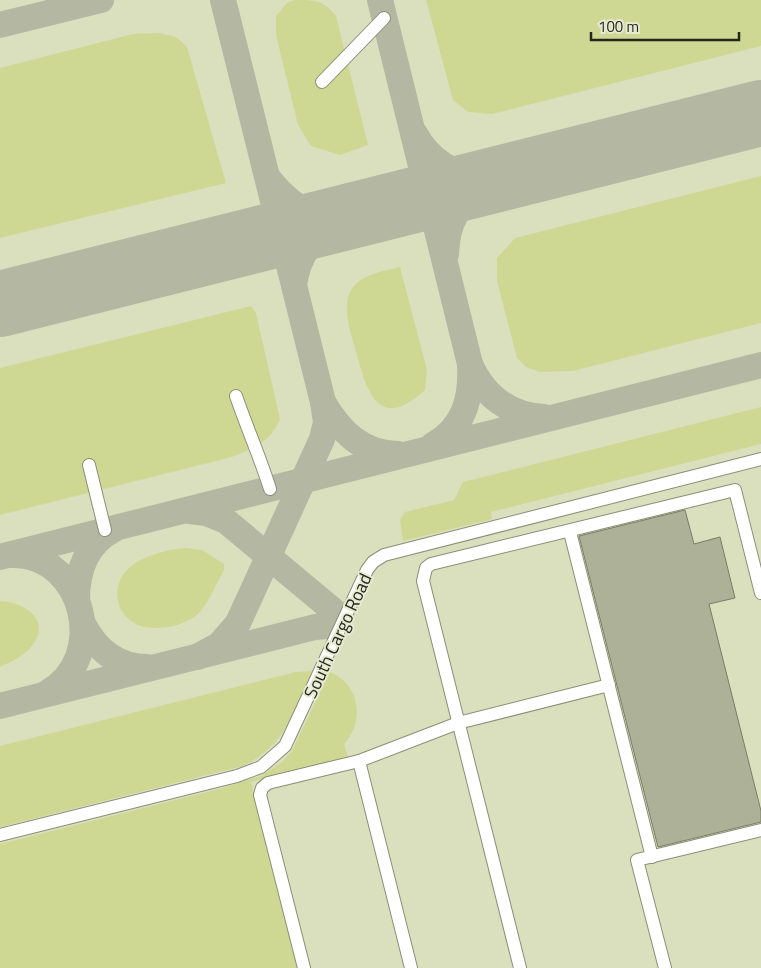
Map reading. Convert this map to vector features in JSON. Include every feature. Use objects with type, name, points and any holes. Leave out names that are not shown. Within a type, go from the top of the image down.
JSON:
[{"type":"lane","points":[[322,82],[384,18]]},
{"type":"lane","points":[[236,396],[256,446],[270,489]]},
{"type":"lane","name":"South Cargo Road","points":[[0,835],[237,776],[261,767],[285,746],[373,562],[384,555],[761,459]]},
{"type":"lane","points":[[89,465],[105,530]]},
{"type":"lane","points":[[520,968],[458,723],[423,574],[431,564],[534,538],[570,532],[735,490],[761,593]]},
{"type":"lane","points":[[529,518],[534,538]]},
{"type":"lane","points":[[570,532],[652,857]]},
{"type":"lane","points":[[304,968],[260,795],[262,788],[268,783],[359,761],[458,723],[609,685]]},
{"type":"lane","points":[[359,761],[411,968]]},
{"type":"lane","points":[[665,968],[637,860],[761,830]]},
{"type":"shaded area","points":[[0,0],[761,0],[761,968],[0,968]]},
{"type":"green space","points":[[295,0],[318,2],[327,7],[336,16],[368,145],[340,155],[311,146],[298,125],[276,35],[276,16],[287,3]]},
{"type":"green space","points":[[426,0],[761,0],[761,46],[492,114],[468,112],[453,100]]},
{"type":"green space","points":[[159,33],[176,37],[187,47],[226,183],[0,238],[0,68],[133,34]]},
{"type":"green space","points":[[761,176],[761,323],[573,371],[540,372],[526,367],[517,358],[497,281],[497,258],[515,238]]},
{"type":"green space","points":[[400,267],[427,370],[425,390],[411,401],[399,407],[389,408],[380,404],[367,387],[350,331],[347,302],[349,293],[364,278]]},
{"type":"green space","points":[[251,306],[256,313],[280,419],[266,439],[232,457],[0,515],[0,368]]},
{"type":"green space","points":[[761,407],[761,444],[491,512],[492,519],[403,541],[400,520],[405,512],[454,500],[463,482]]},
{"type":"green space","points":[[185,548],[202,550],[224,564],[224,570],[202,609],[196,616],[180,624],[168,627],[146,627],[131,621],[121,609],[117,594],[121,578],[126,571],[138,561],[153,555]]},
{"type":"green space","points":[[0,601],[10,602],[27,609],[38,622],[39,630],[37,639],[24,654],[0,667]]},
{"type":"green space","points":[[312,671],[294,714],[279,738],[258,758],[243,766],[0,827],[0,746],[296,672]]},
{"type":"green space","points":[[330,672],[348,685],[356,704],[357,715],[355,725],[351,735],[344,744],[348,757],[251,782],[298,968],[0,968],[0,844],[219,789],[261,776],[282,762],[292,751]]},
{"type":"building","points":[[685,510],[694,544],[720,537],[735,598],[709,604],[761,811],[761,822],[658,847],[579,536]]},
{"type":"taxiway","points":[[0,25],[101,0]]},
{"type":"taxiway","points":[[197,657],[219,645],[238,623],[322,439],[326,422],[323,402],[223,0]]},
{"type":"taxiway","points":[[380,0],[470,364],[469,389],[464,411],[452,430],[433,445]]},
{"type":"taxiway","points":[[415,134],[427,152],[443,165],[482,183],[456,214],[449,232],[446,254]]},
{"type":"taxiway","points":[[269,179],[291,202],[308,212],[339,220],[322,232],[308,246],[299,264],[294,285]]},
{"type":"taxiway","points":[[470,364],[483,386],[499,402],[520,412],[544,417]]},
{"type":"taxiway","points":[[0,557],[761,365]]},
{"type":"taxiway","points":[[323,402],[337,422],[353,439],[373,450],[398,454]]},
{"type":"taxiway","points":[[190,511],[206,513],[226,521],[335,612]]},
{"type":"taxiway","points":[[77,600],[77,589],[85,559],[96,543],[113,530]]},
{"type":"taxiway","points":[[13,555],[38,560],[57,572],[72,590],[80,611],[82,634],[78,657],[66,677],[47,693]]},
{"type":"taxiway","points":[[83,624],[94,641],[109,655],[126,664],[147,667]]},
{"type":"taxiway","points":[[0,706],[315,627],[328,626]]},
{"type":"runway","points":[[0,304],[761,113]]}]
